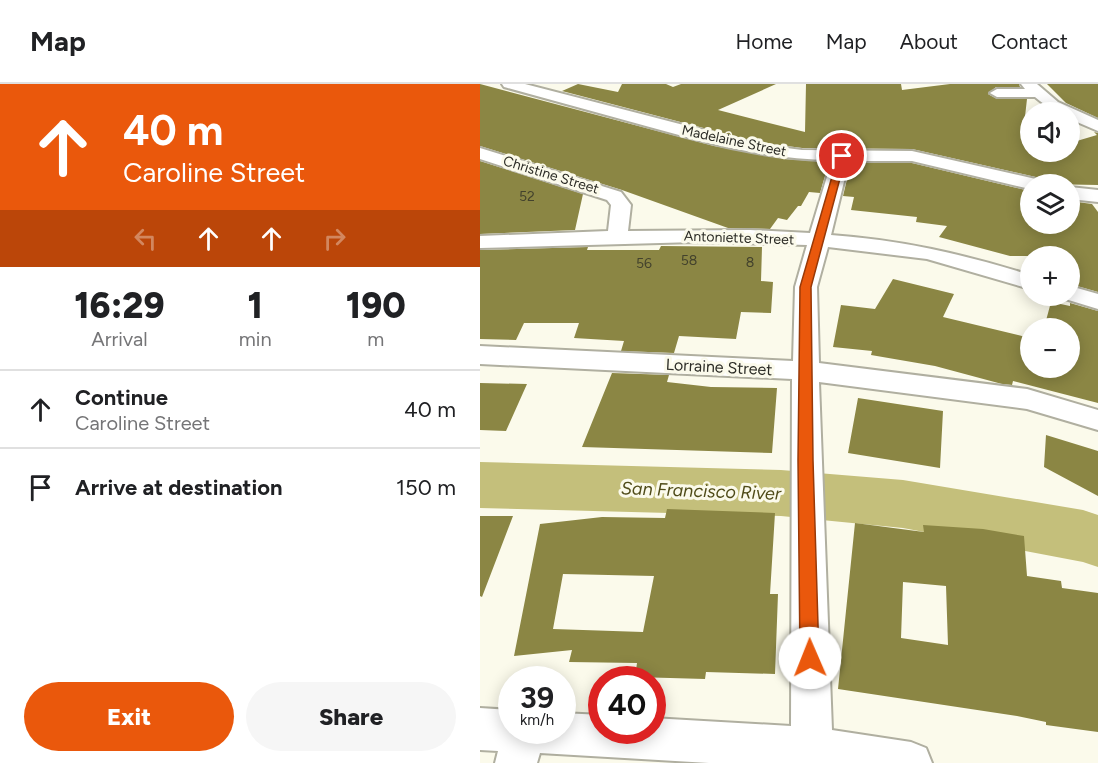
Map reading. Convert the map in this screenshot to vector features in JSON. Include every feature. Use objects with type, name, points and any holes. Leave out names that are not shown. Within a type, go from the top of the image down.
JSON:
[{"type":"street","name":"Madelaine Street","points":[[509,84],[685,132],[757,149],[842,156],[912,156],[1020,181]]},
{"type":"street","points":[[997,93],[1033,88],[1049,102]]},
{"type":"street","name":"Christine Street","points":[[480,153],[614,196],[621,205],[617,237]]},
{"type":"street","points":[[812,755],[806,524],[806,287],[842,156]]},
{"type":"street","points":[[1080,194],[1098,196]]},
{"type":"street","name":"Antoniette Street","points":[[480,243],[617,237],[740,236],[915,251],[1020,279]]},
{"type":"street","points":[[1080,296],[1098,302]]},
{"type":"street","name":"Lorraine Street","points":[[480,355],[805,371],[1027,399],[1098,420]]},
{"type":"street","points":[[480,729],[498,730]]},
{"type":"street","points":[[576,735],[911,763]]},
{"type":"street","points":[[516,763],[521,744]]},
{"type":"building","points":[[480,84],[714,146],[784,159],[829,162],[820,193],[809,192],[801,206],[798,206],[787,220],[778,218],[770,229],[728,228],[622,190],[480,146]]},
{"type":"building","points":[[578,84],[618,92],[622,84],[666,84],[673,87],[681,84],[776,84],[718,110],[805,132],[806,84],[901,84],[902,90],[950,84],[1019,84],[1020,87],[996,87],[988,94],[997,99],[1027,99],[1027,102],[1020,102],[1020,162],[1080,162],[1080,140],[1097,135],[1094,132],[1098,133],[1098,185],[1080,185],[1080,174],[1022,174],[912,149],[802,148],[757,142],[562,91]]},
{"type":"building","points":[[1047,84],[1098,84],[1098,118],[1080,110],[1080,102],[1065,102]]},
{"type":"building","points":[[480,161],[583,194],[575,230],[480,234]]},
{"type":"building","points":[[851,163],[912,163],[1020,189],[1020,234],[1080,234],[1080,202],[1092,204],[1098,212],[1098,292],[1080,287],[1080,246],[1020,246],[1020,256],[1010,256],[939,237],[947,226],[916,222],[917,217],[851,210],[854,197],[843,196]]},
{"type":"building","points":[[661,246],[762,247],[761,281],[773,282],[771,313],[741,312],[736,339],[679,336],[674,353],[621,351],[624,341],[574,338],[579,323],[524,323],[516,340],[480,339],[480,250],[588,247],[587,250],[659,250]]},
{"type":"building","points":[[893,279],[954,294],[943,317],[1020,336],[1020,378],[1080,378],[1080,318],[1047,318],[1050,306],[1080,306],[1098,311],[1098,403],[1013,381],[1012,385],[1002,384],[935,366],[871,355],[872,351],[833,347],[841,305],[875,309]]},
{"type":"building","points":[[612,373],[669,375],[667,382],[711,387],[777,388],[772,453],[582,447]]},
{"type":"building","points":[[480,383],[527,384],[506,431],[480,430]]},
{"type":"building","points":[[858,398],[943,411],[940,468],[848,453]]},
{"type":"building","points":[[1046,435],[1098,451],[1098,496],[1044,467]]},
{"type":"building","points":[[667,509],[775,513],[770,594],[778,594],[775,674],[706,672],[705,679],[666,678],[666,666],[637,666],[637,663],[569,662],[572,650],[514,656],[540,524],[602,517],[665,518]],"holes":[[[563,574],[654,576],[643,632],[553,629]]]},
{"type":"building","points":[[480,516],[513,516],[482,597],[480,596]]},
{"type":"building","points":[[855,523],[924,532],[923,525],[983,529],[1024,536],[1027,576],[1061,581],[1062,588],[1098,593],[1098,732],[1046,725],[1046,722],[1017,716],[838,689]],"holes":[[[903,582],[946,586],[948,645],[901,638]]]},
{"type":"waterway","name":"San Francisco River","points":[[480,485],[781,493],[903,504],[1083,536],[1098,541]]},
{"type":"route","points":[[810,658],[806,460],[806,287],[842,156]]}]
